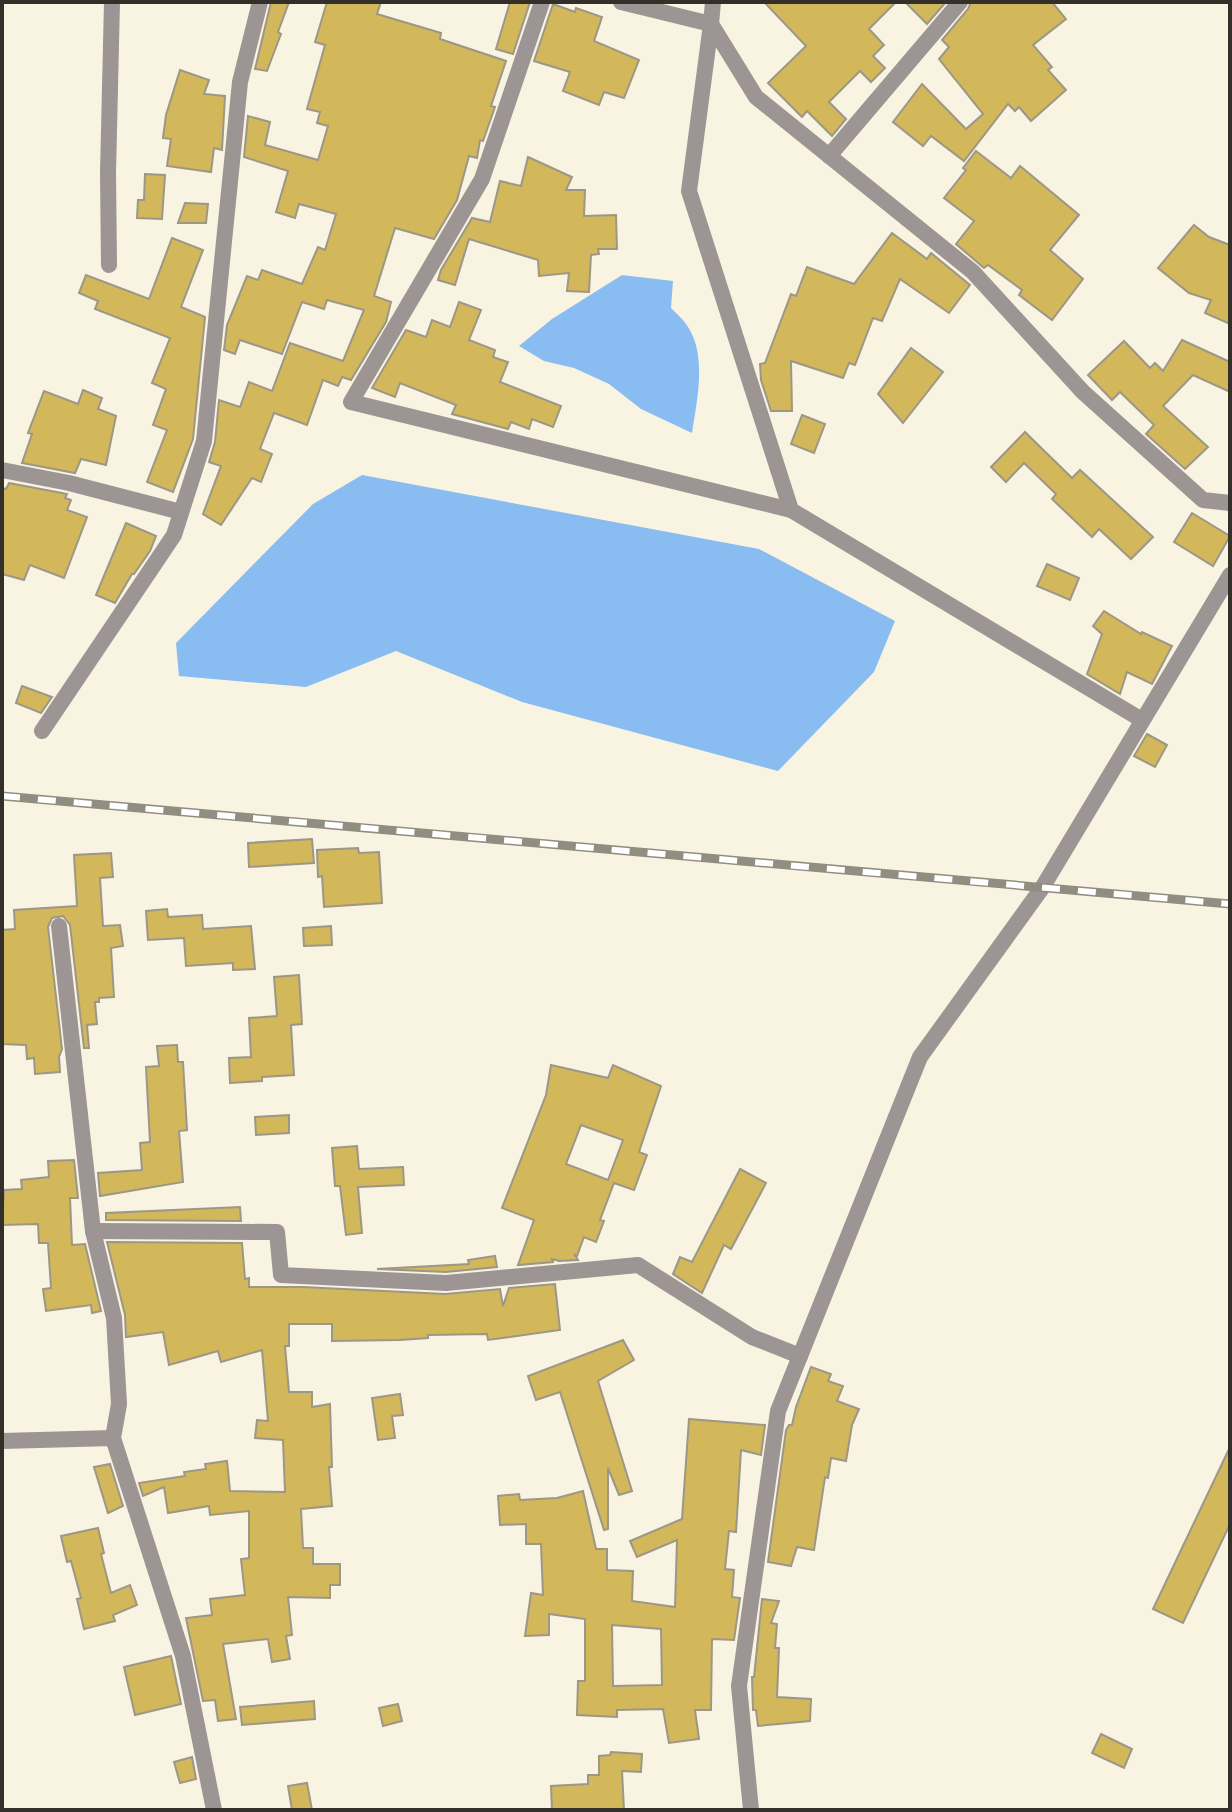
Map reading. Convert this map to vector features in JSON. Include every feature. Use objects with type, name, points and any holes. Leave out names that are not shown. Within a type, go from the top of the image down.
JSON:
[{"type":"street","points":[[109,265],[112,2]]},
{"type":"street","points":[[42,731],[174,535],[204,441],[240,82],[260,2]]},
{"type":"street","points":[[542,2],[482,179],[351,402],[791,510],[1142,720]]},
{"type":"street","points":[[621,2],[711,24],[756,97],[973,272],[1083,392],[1203,500],[1230,503]]},
{"type":"street","points":[[713,2],[689,191],[791,510]]},
{"type":"street","points":[[829,156],[960,2]]},
{"type":"street","points":[[2,470],[69,483],[181,512]]},
{"type":"street","points":[[751,1810],[739,1686],[778,1411],[920,1057],[1042,888],[1230,575]]},
{"type":"street","points":[[59,926],[93,1231],[114,1318],[119,1404],[113,1438],[183,1656],[214,1810]]},
{"type":"street","points":[[93,1231],[277,1232],[281,1275],[446,1283],[638,1265],[752,1337],[800,1356]]},
{"type":"street","points":[[2,1441],[113,1438]]},
{"type":"water","points":[[622,275],[673,281],[671,308],[694,339],[699,365],[692,433],[641,409],[609,384],[574,368],[544,361],[519,346],[552,319]]},
{"type":"water","points":[[362,475],[759,549],[895,621],[874,672],[778,771],[522,702],[396,651],[306,687],[179,676],[176,643],[313,504]]},
{"type":"building","points":[[271,2],[289,2],[267,71],[255,69]]},
{"type":"building","points":[[327,2],[381,2],[377,14],[441,33],[440,39],[506,61],[491,106],[495,107],[483,141],[480,140],[477,158],[469,156],[457,200],[434,239],[395,228],[374,296],[391,302],[386,322],[351,380],[342,377],[338,386],[323,380],[307,425],[274,413],[260,449],[272,454],[261,482],[252,478],[221,525],[203,514],[221,466],[209,462],[215,442],[219,400],[240,407],[249,382],[272,391],[290,343],[343,361],[364,310],[327,300],[324,309],[302,302],[282,354],[240,340],[235,354],[224,350],[227,325],[247,276],[258,280],[262,270],[302,284],[318,247],[325,250],[336,214],[299,204],[295,218],[276,212],[288,171],[244,157],[248,116],[270,122],[265,145],[318,160],[328,126],[317,123],[320,112],[307,109],[325,45],[315,42]]},
{"type":"building","points":[[510,2],[530,2],[513,54],[496,49]]},
{"type":"building","points":[[764,2],[896,2],[869,29],[884,45],[873,56],[885,68],[871,82],[860,71],[829,102],[846,119],[832,136],[807,111],[802,117],[768,83],[806,46]]},
{"type":"building","points":[[905,2],[946,2],[927,24]]},
{"type":"building","points":[[971,2],[1052,2],[1066,19],[1033,45],[1052,67],[1048,70],[1066,90],[1031,121],[1019,107],[1015,111],[1008,104],[964,161],[931,136],[923,146],[893,122],[922,84],[966,129],[983,114],[939,59],[949,47],[942,40]]},
{"type":"building","points":[[553,4],[602,17],[594,41],[639,60],[624,98],[604,92],[599,105],[563,91],[570,72],[534,61]]},
{"type":"building","points":[[180,70],[209,80],[204,94],[225,96],[222,150],[214,148],[211,172],[167,166],[171,139],[163,138],[166,115]]},
{"type":"building","points":[[976,151],[1011,178],[1020,166],[1079,215],[1050,250],[1083,279],[1052,320],[1019,295],[1022,290],[988,265],[984,268],[956,244],[974,221],[944,198],[966,170],[963,168]]},
{"type":"building","points":[[528,157],[572,177],[566,190],[585,190],[584,216],[616,215],[617,249],[598,249],[599,254],[591,255],[589,292],[567,291],[569,273],[539,276],[538,260],[469,239],[455,285],[438,280],[472,218],[490,222],[500,181],[521,186]]},
{"type":"building","points":[[145,174],[165,175],[162,219],[137,218],[138,200],[144,200]]},
{"type":"building","points":[[185,203],[208,204],[206,223],[178,223]]},
{"type":"building","points":[[1194,225],[1209,237],[1230,245],[1230,324],[1205,313],[1211,300],[1189,293],[1158,268]]},
{"type":"building","points":[[892,233],[927,259],[931,253],[970,285],[949,313],[900,279],[882,321],[873,318],[855,365],[849,363],[843,378],[791,361],[792,411],[771,411],[761,380],[760,364],[765,363],[791,294],[796,296],[807,267],[854,284]]},
{"type":"building","points":[[172,238],[203,250],[181,307],[205,317],[193,439],[173,492],[147,482],[167,430],[153,425],[166,389],[152,383],[170,338],[95,309],[98,301],[79,293],[86,275],[149,299]]},
{"type":"building","points":[[459,302],[481,310],[469,340],[495,350],[493,357],[508,362],[500,382],[561,406],[553,427],[532,419],[529,429],[511,422],[508,429],[452,414],[456,405],[400,383],[395,397],[372,388],[406,330],[426,337],[432,320],[450,327]]},
{"type":"building","points":[[1182,340],[1230,362],[1230,392],[1193,375],[1163,406],[1208,447],[1185,469],[1146,434],[1154,425],[1120,392],[1112,400],[1088,375],[1124,341],[1150,368],[1155,363],[1163,371]]},
{"type":"building","points":[[911,348],[943,372],[903,423],[878,394]]},
{"type":"building","points":[[83,390],[102,398],[98,409],[116,416],[106,465],[81,459],[75,473],[22,463],[32,434],[28,433],[44,391],[78,404]]},
{"type":"building","points":[[802,415],[825,424],[814,453],[791,444]]},
{"type":"building","points":[[1025,432],[1072,478],[1080,470],[1153,537],[1131,559],[1099,529],[1092,537],[1052,499],[1056,494],[1024,463],[1006,482],[991,467]]},
{"type":"building","points":[[9,483],[67,494],[65,498],[71,500],[67,510],[87,517],[64,578],[30,565],[24,580],[2,574],[2,488],[6,489]]},
{"type":"building","points":[[1192,513],[1230,536],[1213,566],[1174,542]]},
{"type":"building","points":[[126,523],[156,536],[150,551],[115,603],[96,595]]},
{"type":"building","points":[[1047,564],[1079,578],[1070,600],[1037,586]]},
{"type":"building","points":[[1104,611],[1141,634],[1172,646],[1152,684],[1127,672],[1120,694],[1087,674],[1102,634],[1093,626]]},
{"type":"building","points":[[22,686],[52,697],[41,713],[16,703]]},
{"type":"building","points":[[1147,734],[1167,745],[1155,767],[1134,756]]},
{"type":"building","points":[[312,839],[314,863],[249,867],[248,843]]},
{"type":"building","points":[[358,848],[359,853],[379,852],[382,903],[324,907],[317,850]]},
{"type":"building","points":[[111,853],[113,877],[100,878],[103,926],[120,925],[123,946],[111,948],[114,997],[99,998],[99,1002],[95,1002],[97,1024],[87,1025],[89,1048],[84,1048],[70,925],[63,916],[52,918],[48,927],[62,1049],[60,1072],[35,1074],[34,1058],[27,1059],[26,1045],[2,1044],[2,930],[15,929],[14,910],[77,906],[74,855]]},
{"type":"building","points":[[167,909],[168,917],[202,915],[203,929],[251,926],[255,969],[233,970],[233,963],[186,966],[184,938],[148,940],[146,911]]},
{"type":"building","points":[[331,926],[332,945],[304,946],[303,928]]},
{"type":"building","points":[[299,975],[302,1024],[291,1025],[294,1075],[230,1083],[229,1058],[251,1057],[249,1018],[277,1016],[274,977]]},
{"type":"building","points":[[177,1045],[178,1062],[183,1062],[187,1130],[179,1131],[183,1182],[100,1196],[98,1173],[142,1170],[140,1143],[150,1142],[146,1067],[159,1066],[157,1046]]},
{"type":"building","points":[[551,1065],[608,1078],[613,1065],[661,1086],[639,1152],[647,1155],[634,1190],[614,1183],[600,1220],[604,1221],[596,1242],[584,1237],[577,1256],[574,1254],[578,1260],[552,1259],[553,1262],[518,1265],[534,1220],[502,1208],[546,1095]],"holes":[[[581,1125],[623,1140],[608,1180],[566,1164]]]},
{"type":"building","points":[[289,1115],[289,1133],[256,1135],[255,1117]]},
{"type":"building","points":[[357,1146],[359,1169],[403,1167],[404,1185],[358,1187],[362,1233],[346,1235],[340,1186],[335,1186],[332,1148]]},
{"type":"building","points":[[74,1160],[78,1198],[70,1198],[72,1245],[85,1244],[101,1311],[92,1313],[91,1305],[46,1311],[43,1289],[51,1288],[48,1243],[39,1243],[38,1224],[2,1225],[4,1190],[22,1189],[21,1180],[49,1177],[48,1161]]},
{"type":"building","points":[[740,1169],[766,1183],[731,1249],[724,1245],[702,1293],[673,1274],[680,1257],[692,1262]]},
{"type":"building","points":[[240,1207],[241,1221],[106,1220],[106,1213]]},
{"type":"building","points":[[107,1242],[242,1243],[245,1279],[249,1278],[249,1287],[445,1294],[500,1289],[503,1306],[509,1288],[555,1284],[560,1330],[488,1340],[487,1334],[332,1341],[332,1324],[289,1324],[289,1346],[285,1346],[289,1392],[312,1392],[312,1407],[330,1404],[332,1506],[301,1509],[303,1548],[313,1548],[313,1564],[340,1564],[340,1585],[330,1585],[330,1598],[288,1597],[292,1635],[286,1636],[290,1659],[272,1662],[268,1639],[223,1644],[236,1719],[218,1721],[215,1700],[203,1701],[186,1618],[212,1615],[210,1599],[245,1595],[241,1559],[249,1558],[249,1511],[210,1515],[209,1506],[168,1513],[164,1487],[143,1496],[139,1483],[185,1476],[184,1472],[206,1469],[205,1464],[227,1461],[230,1491],[285,1492],[283,1440],[255,1438],[257,1420],[268,1421],[262,1350],[221,1362],[218,1351],[169,1365],[163,1332],[126,1337],[125,1315]]},
{"type":"building","points":[[495,1256],[497,1267],[446,1272],[377,1269],[469,1264],[468,1260]]},
{"type":"building","points":[[623,1340],[634,1360],[598,1381],[632,1491],[619,1495],[608,1468],[608,1529],[604,1530],[560,1392],[536,1400],[528,1376]]},
{"type":"building","points":[[811,1367],[831,1374],[828,1381],[843,1386],[837,1401],[859,1409],[852,1425],[846,1461],[831,1458],[828,1478],[825,1477],[814,1550],[797,1547],[791,1566],[768,1562],[786,1430],[792,1425]]},
{"type":"building","points":[[400,1394],[403,1415],[392,1416],[395,1438],[378,1440],[372,1398]]},
{"type":"building","points":[[689,1419],[765,1425],[761,1455],[741,1450],[736,1532],[729,1531],[725,1569],[734,1570],[732,1597],[740,1598],[734,1640],[712,1639],[711,1710],[695,1710],[699,1739],[669,1743],[663,1709],[617,1710],[617,1717],[577,1715],[578,1681],[585,1681],[585,1619],[549,1614],[549,1635],[525,1636],[531,1593],[543,1595],[541,1544],[526,1544],[526,1524],[500,1525],[498,1496],[519,1494],[520,1500],[557,1498],[583,1491],[596,1549],[607,1549],[607,1570],[633,1571],[632,1601],[675,1607],[677,1540],[637,1557],[630,1541],[682,1519]],"holes":[[[612,1625],[661,1629],[662,1685],[613,1686]]]},
{"type":"building","points":[[1230,1447],[1230,1524],[1183,1623],[1153,1609]]},
{"type":"building","points":[[110,1464],[123,1506],[108,1513],[94,1467]]},
{"type":"building","points":[[98,1528],[111,1593],[130,1585],[137,1605],[113,1615],[115,1621],[84,1629],[77,1599],[81,1598],[61,1536]]},
{"type":"building","points":[[762,1599],[779,1601],[771,1623],[777,1624],[775,1648],[779,1648],[777,1697],[811,1699],[810,1721],[758,1726],[756,1710],[753,1710],[752,1677]]},
{"type":"building","points":[[171,1656],[181,1704],[135,1715],[124,1667]]},
{"type":"building","points":[[314,1701],[315,1719],[242,1725],[240,1707]]},
{"type":"building","points":[[398,1704],[402,1721],[383,1726],[379,1708]]},
{"type":"building","points":[[1101,1734],[1132,1749],[1124,1768],[1092,1753]]},
{"type":"building","points":[[611,1752],[642,1754],[641,1772],[622,1771],[624,1810],[552,1810],[551,1786],[588,1784],[588,1775],[599,1775],[599,1756],[610,1755]]},
{"type":"building","points":[[192,1757],[196,1779],[180,1783],[174,1762]]},
{"type":"building","points":[[307,1783],[312,1810],[292,1810],[288,1786]]},
{"type":"railway","points":[[2,796],[1230,904]]}]
